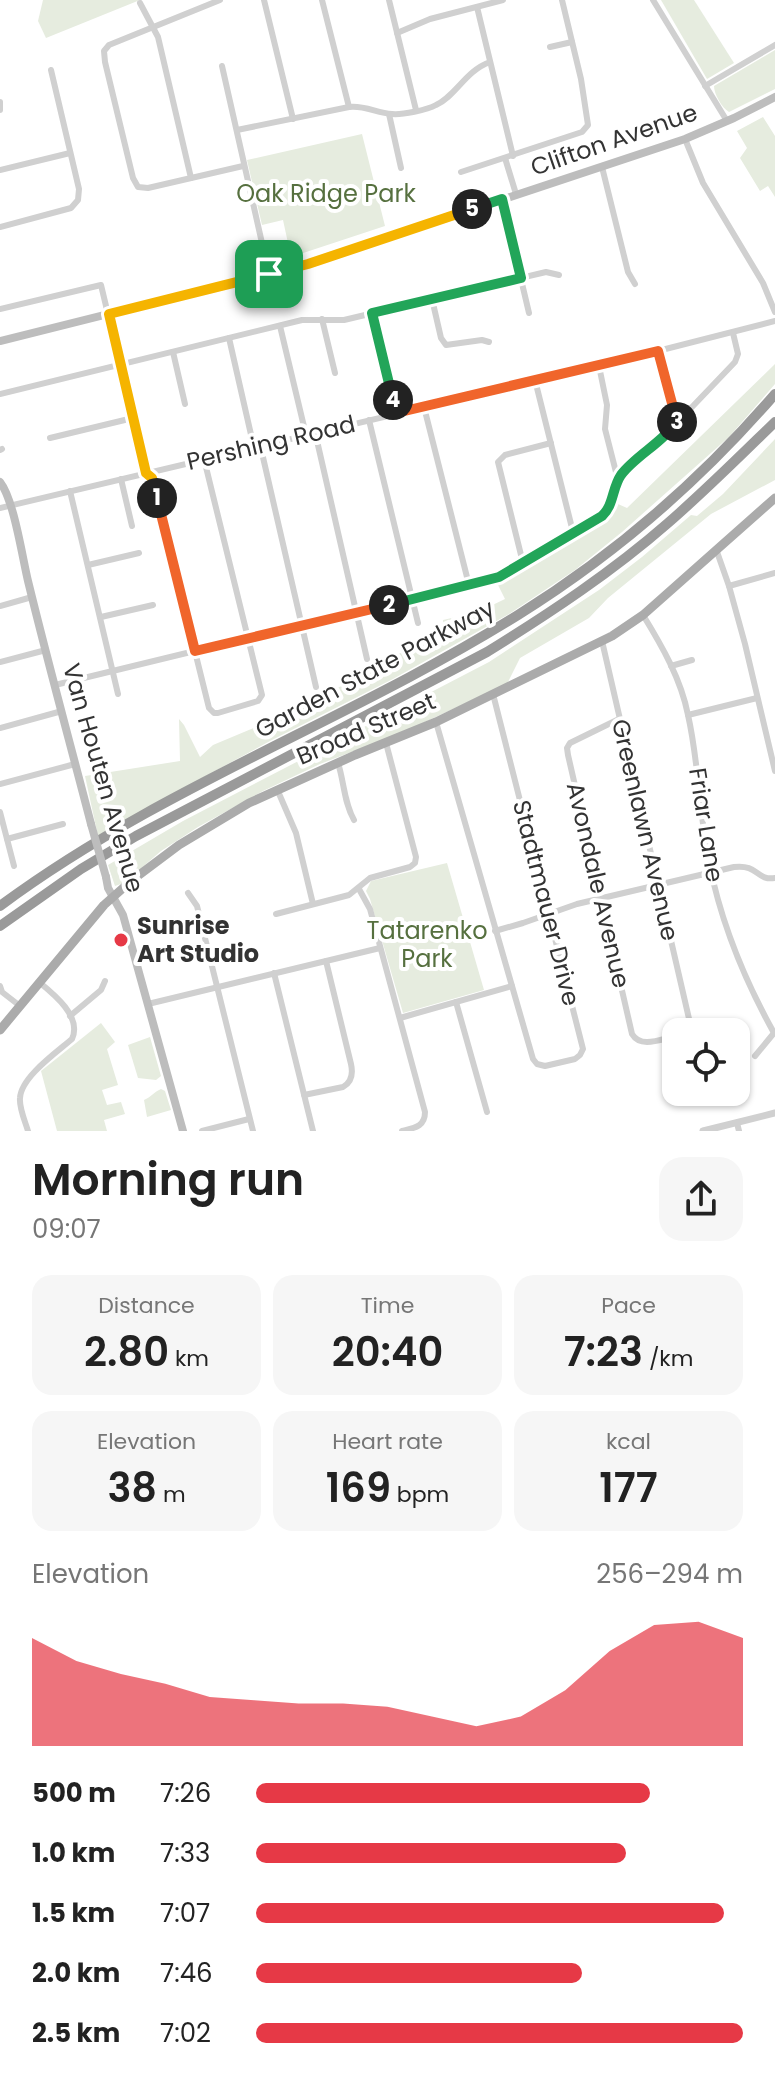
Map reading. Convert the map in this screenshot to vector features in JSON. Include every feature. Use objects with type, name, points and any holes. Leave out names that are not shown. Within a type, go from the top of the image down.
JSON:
[{"type":"highway","name":"Garden State Parkway","points":[[0,906],[132,820],[433,663],[519,614],[576,576],[640,526],[719,455],[775,394]]},
{"type":"highway","name":"Garden State Parkway","points":[[0,926],[81,869],[136,836],[473,659],[533,624],[593,583],[657,532],[775,422]]},
{"type":"main road","name":"Clifton Avenue","points":[[0,341],[308,264],[685,139],[775,97]]},
{"type":"main road","name":"Van Houten Avenue","points":[[0,482],[11,506],[91,824],[106,877],[123,915],[183,1131]]},
{"type":"main road","name":"Broad Street","points":[[0,1030],[113,896],[179,845],[277,789],[436,722],[602,641],[643,615],[775,498]]},
{"type":"street","points":[[220,0],[109,45],[104,51],[105,62],[133,178],[138,187],[142,189],[243,166]]},
{"type":"street","points":[[264,0],[293,119]]},
{"type":"street","points":[[322,0],[349,107]]},
{"type":"street","points":[[389,0],[416,110]]},
{"type":"street","points":[[397,33],[430,19],[503,0]]},
{"type":"street","points":[[461,172],[582,132],[588,125],[581,79],[562,0]]},
{"type":"street","points":[[653,0],[727,121]]},
{"type":"street","points":[[140,3],[158,37],[191,178]]},
{"type":"street","points":[[477,7],[513,156]]},
{"type":"street","points":[[550,47],[572,42]]},
{"type":"street","points":[[705,86],[775,45]]},
{"type":"street","points":[[237,130],[349,107],[359,106],[397,114],[436,105],[478,66],[490,62]]},
{"type":"street","points":[[222,66],[269,274]]},
{"type":"street","points":[[0,227],[65,210],[78,200],[79,189],[51,70]]},
{"type":"street","points":[[0,102],[0,110]]},
{"type":"street","points":[[389,114],[401,168]]},
{"type":"street","points":[[685,139],[703,183],[763,283],[775,312]]},
{"type":"street","points":[[0,170],[70,153]]},
{"type":"street","points":[[505,158],[516,194]]},
{"type":"street","points":[[602,167],[628,272],[635,284]]},
{"type":"street","points":[[502,199],[529,313]]},
{"type":"street","points":[[0,394],[302,320],[337,321],[546,272],[559,275]]},
{"type":"street","points":[[0,309],[101,285],[146,473],[152,478],[209,708],[214,713],[258,701],[262,696],[204,459]]},
{"type":"street","points":[[432,299],[441,338],[446,345],[482,340],[489,342]]},
{"type":"street","points":[[372,313],[396,413]]},
{"type":"street","points":[[322,319],[335,373]]},
{"type":"street","name":"Pershing Road","points":[[0,508],[599,366],[775,321]]},
{"type":"street","points":[[280,326],[306,435]]},
{"type":"street","points":[[55,685],[499,577],[606,513],[623,472],[677,423],[735,362],[738,354],[733,333]]},
{"type":"street","points":[[229,338],[252,439],[261,451],[265,467],[316,687]]},
{"type":"street","points":[[658,351],[677,423]]},
{"type":"street","points":[[173,352],[185,404]]},
{"type":"street","points":[[599,366],[607,405],[606,434],[618,481]]},
{"type":"street","points":[[535,380],[573,532]]},
{"type":"street","points":[[424,407],[469,585]]},
{"type":"street","points":[[50,438],[133,418]]},
{"type":"street","points":[[369,420],[418,623]]},
{"type":"street","points":[[315,432],[367,659]]},
{"type":"street","points":[[523,563],[498,462],[505,455],[551,443]]},
{"type":"street","points":[[121,479],[132,526]]},
{"type":"street","points":[[70,491],[118,694]]},
{"type":"street","points":[[716,549],[729,586],[773,753],[775,771]]},
{"type":"street","points":[[88,565],[139,553]]},
{"type":"street","points":[[729,586],[775,573]]},
{"type":"street","points":[[0,606],[32,597]]},
{"type":"street","points":[[101,617],[153,605]]},
{"type":"street","name":"Friar Lane","points":[[643,615],[671,666],[688,715],[698,799],[722,916],[751,991],[774,1033]]},
{"type":"street","name":"Greenlawn Avenue","points":[[602,641],[688,1018]]},
{"type":"street","points":[[0,662],[46,650]]},
{"type":"street","points":[[671,666],[692,660]]},
{"type":"street","name":"Stadtmauer Drive","points":[[493,694],[583,1049],[580,1055],[545,1066],[537,1064],[531,1054],[512,986]]},
{"type":"street","points":[[688,715],[757,698]]},
{"type":"street","points":[[0,728],[62,711]]},
{"type":"street","name":"Avondale Avenue","points":[[619,719],[575,740],[567,748],[634,1038],[643,1043],[662,1039]]},
{"type":"street","points":[[400,1018],[512,986],[436,722]]},
{"type":"street","points":[[276,914],[349,895],[370,878],[413,865],[416,860],[414,849],[386,743]]},
{"type":"street","points":[[338,763],[354,820]]},
{"type":"street","points":[[0,784],[75,764]]},
{"type":"street","points":[[277,789],[296,833],[313,904]]},
{"type":"street","points":[[0,812],[14,866]]},
{"type":"street","points":[[7,839],[63,824]]},
{"type":"street","points":[[495,931],[601,898],[734,867],[746,866],[766,879],[775,878]]},
{"type":"street","points":[[359,889],[370,909],[425,1112],[420,1126],[402,1131]]},
{"type":"street","points":[[188,893],[197,906],[253,1131]]},
{"type":"street","points":[[148,1004],[380,948]]},
{"type":"street","points":[[304,1095],[343,1087],[352,1075],[326,961]]},
{"type":"street","points":[[274,973],[313,1131]]},
{"type":"street","points":[[70,1016],[101,990],[105,981]]},
{"type":"street","points":[[28,1131],[20,1097],[34,1072],[73,1037],[75,1028],[60,1000],[39,982]]},
{"type":"street","points":[[0,986],[2,992],[20,1006]]},
{"type":"street","points":[[456,1002],[487,1112]]},
{"type":"street","points":[[755,1056],[774,1033]]},
{"type":"street","points":[[703,1131],[738,1127],[775,1113]]},
{"type":"street","points":[[202,1131],[249,1119]]},
{"type":"green space","points":[[43,0],[140,0],[46,38],[38,21]]},
{"type":"green space","points":[[661,0],[694,0],[734,63],[707,79]]},
{"type":"green space","points":[[775,50],[775,89],[729,112],[726,110],[714,86]]},
{"type":"green space","points":[[763,117],[775,136],[775,197],[768,186],[760,191],[740,158],[747,148],[737,131]]},
{"type":"green space","name":"Oak Ridge Park","points":[[362,134],[385,226],[291,257],[283,220],[262,225],[247,160]]},
{"type":"green space","points":[[775,364],[775,384],[729,437],[575,570],[509,614],[393,679],[270,741],[98,836],[85,776],[180,761],[179,719],[200,757],[213,745],[292,712],[384,666],[390,657],[445,637],[443,620],[478,612],[505,599],[497,583],[599,523],[618,504],[627,508]]},
{"type":"green space","points":[[775,439],[775,480],[711,514],[608,598],[589,618],[520,658],[507,684],[263,791],[198,827],[161,851],[124,883],[115,886],[108,865],[183,821],[489,662],[599,590],[691,515],[697,516],[723,494]]},
{"type":"green space","name":"Tatarenko Park","points":[[447,863],[484,990],[403,1013],[366,891],[371,881]]},
{"type":"green space","points":[[101,1023],[115,1042],[107,1049],[118,1085],[102,1090],[107,1105],[121,1102],[125,1114],[104,1120],[107,1131],[57,1131],[41,1071]]},
{"type":"green space","points":[[150,1037],[161,1076],[156,1080],[138,1078],[128,1045]]},
{"type":"green space","points":[[161,1089],[165,1091],[171,1110],[147,1117],[144,1100]]},
{"type":"place","name":"Sunrise Art Studio","points":[[121,940]]},
{"type":"route","points":[[502,199],[521,278],[372,313],[396,413],[658,351],[677,423],[623,472],[606,513],[499,577],[195,651],[152,478],[146,473],[109,314],[269,274],[308,264],[502,199]]}]
